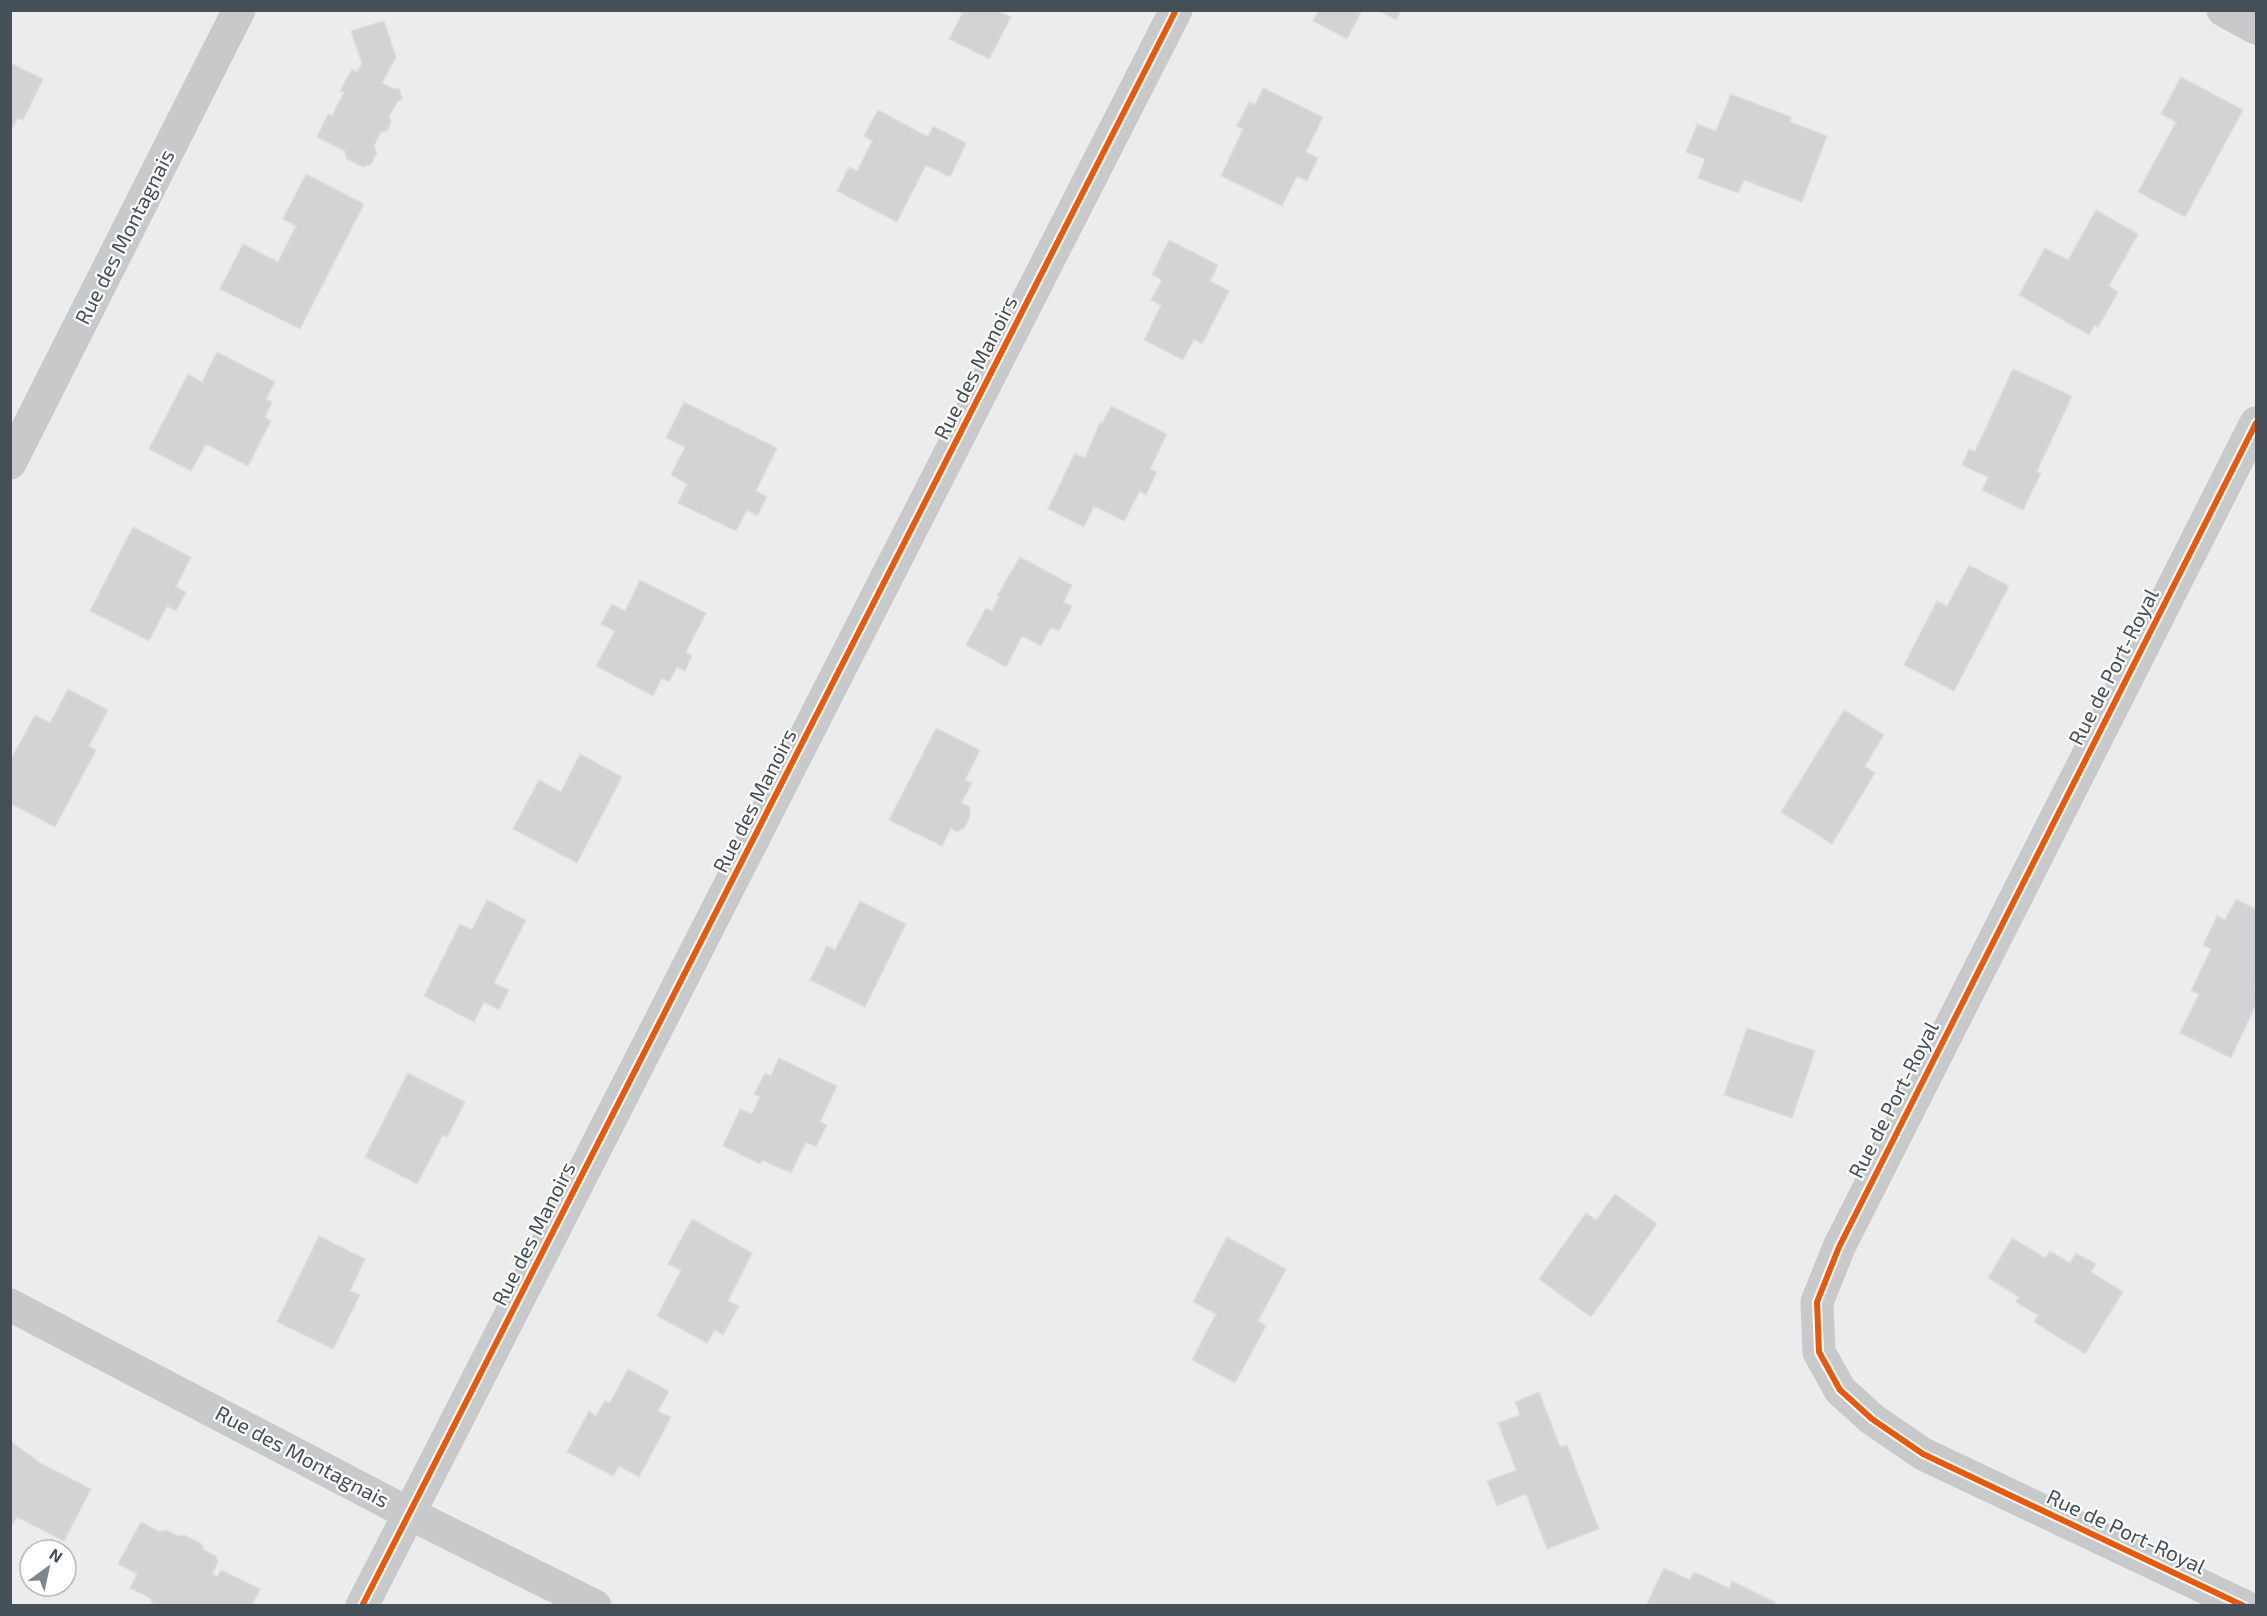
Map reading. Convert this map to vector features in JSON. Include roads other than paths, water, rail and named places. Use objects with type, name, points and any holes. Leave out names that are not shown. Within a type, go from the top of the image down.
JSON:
[{"type":"street","name":"Rue des Montagnais","points":[[10,463],[239,10]]},
{"type":"street","name":"Rue des Manoirs","points":[[362,1605],[1176,10]]},
{"type":"street","points":[[2223,10],[2256,28]]},
{"type":"street","name":"Rue de Port-Royal","points":[[2244,1605],[1923,1454],[1872,1419],[1840,1389],[1819,1352],[1817,1302],[1839,1246],[2256,423]]},
{"type":"street","name":"Rue des Montagnais","points":[[10,1305],[410,1514],[595,1605]]}]
